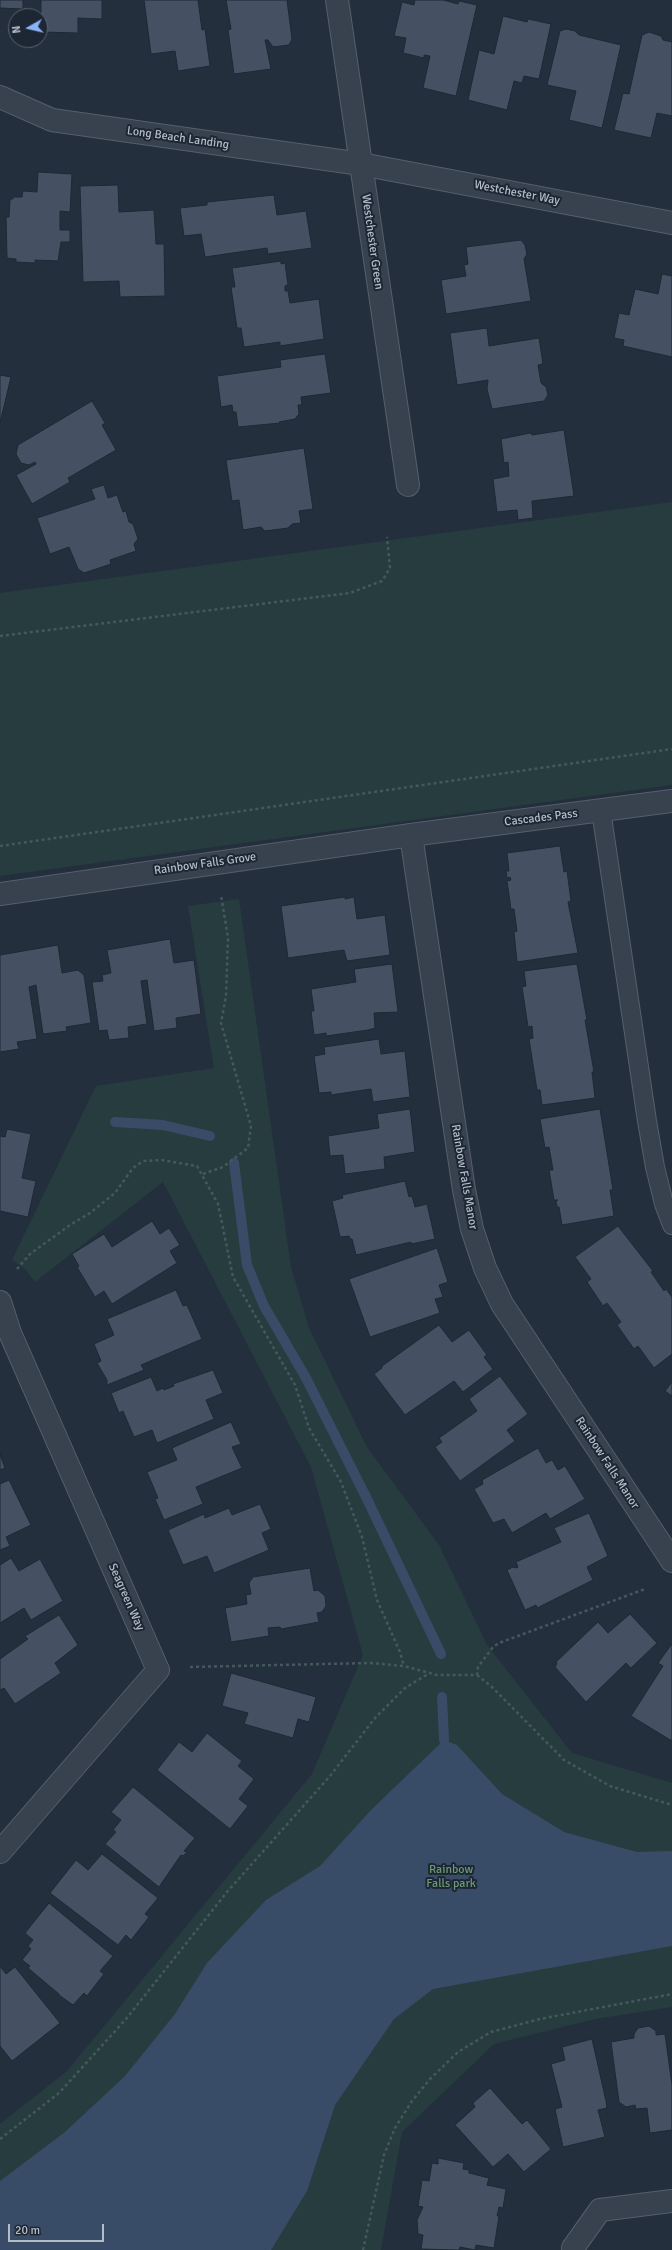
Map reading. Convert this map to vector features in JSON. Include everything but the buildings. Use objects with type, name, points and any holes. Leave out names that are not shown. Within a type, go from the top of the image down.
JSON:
[{"type":"street","name":"Westchester Green","points":[[337,0],[408,485]]},
{"type":"street","name":"Long Beach Landing","points":[[0,96],[52,120],[361,164]]},
{"type":"street","name":"Westchester Way","points":[[361,164],[672,224]]},
{"type":"street","name":"Cascades Pass","points":[[411,835],[672,801]]},
{"type":"street","name":"Rainbow Falls Grove","points":[[0,894],[411,835]]},
{"type":"street","name":"Rainbow Falls Manor","points":[[411,835],[464,1190],[472,1229],[485,1268],[502,1304],[672,1561]]},
{"type":"street","name":"Seagreen Way","points":[[0,1302],[10,1333],[158,1670],[0,1852]]},
{"type":"street","points":[[574,2250],[573,2248],[600,2210],[672,2201]]},
{"type":"lane","points":[[600,810],[647,1121],[655,1167],[664,1204],[672,1225]]},
{"type":"path","points":[[0,636],[350,593],[382,581],[390,568],[387,537]]},
{"type":"path","points":[[0,846],[672,749]]},
{"type":"path","points":[[203,1174],[223,1167],[248,1148],[251,1126],[221,1023],[226,996],[228,938],[221,895]]},
{"type":"path","points":[[17,1268],[30,1254],[70,1225],[90,1213],[115,1193],[133,1168],[143,1161],[162,1160],[197,1166],[203,1174],[218,1204],[233,1277],[295,1385],[309,1428],[341,1482],[362,1537],[377,1600],[404,1666]]},
{"type":"path","points":[[477,1675],[478,1667],[493,1647],[499,1643],[645,1589]]},
{"type":"path","points":[[190,1667],[369,1663],[404,1666],[428,1674],[477,1675],[492,1687],[564,1760],[610,1786],[672,1805]]},
{"type":"path","points":[[0,2139],[59,2093],[126,2018],[227,1892],[330,1776],[375,1718],[405,1688],[428,1674]]},
{"type":"path","points":[[363,2250],[384,2155],[395,2128],[412,2101],[430,2079],[458,2052],[491,2032],[540,2019],[672,1994]]},
{"type":"green space","points":[[672,502],[672,785],[0,876],[0,593]]},
{"type":"green space","name":"Rainbow Falls park","points":[[239,899],[291,1267],[309,1328],[367,1447],[439,1545],[487,1645],[572,1753],[672,1783],[672,2007],[595,2019],[494,2044],[402,2132],[381,2250],[0,2250],[0,2124],[67,2071],[312,1774],[363,1655],[311,1467],[163,1182],[35,1282],[26,1270],[12,1260],[96,1086],[214,1068],[188,906]]},
{"type":"water","points":[[444,1740],[457,1745],[502,1794],[564,1832],[637,1852],[672,1851],[672,1946],[433,1989],[394,2019],[335,2105],[307,2191],[271,2250],[0,2250],[0,2181],[65,2132],[125,2076],[175,2014],[207,1963],[266,1900],[320,1866],[372,1809]]},
{"type":"waterway","points":[[115,1122],[163,1125],[210,1136]]},
{"type":"waterway","points":[[234,1163],[247,1265],[264,1306],[306,1378],[367,1499],[441,1654]]},
{"type":"waterway","points":[[442,1697],[444,1740]]}]
